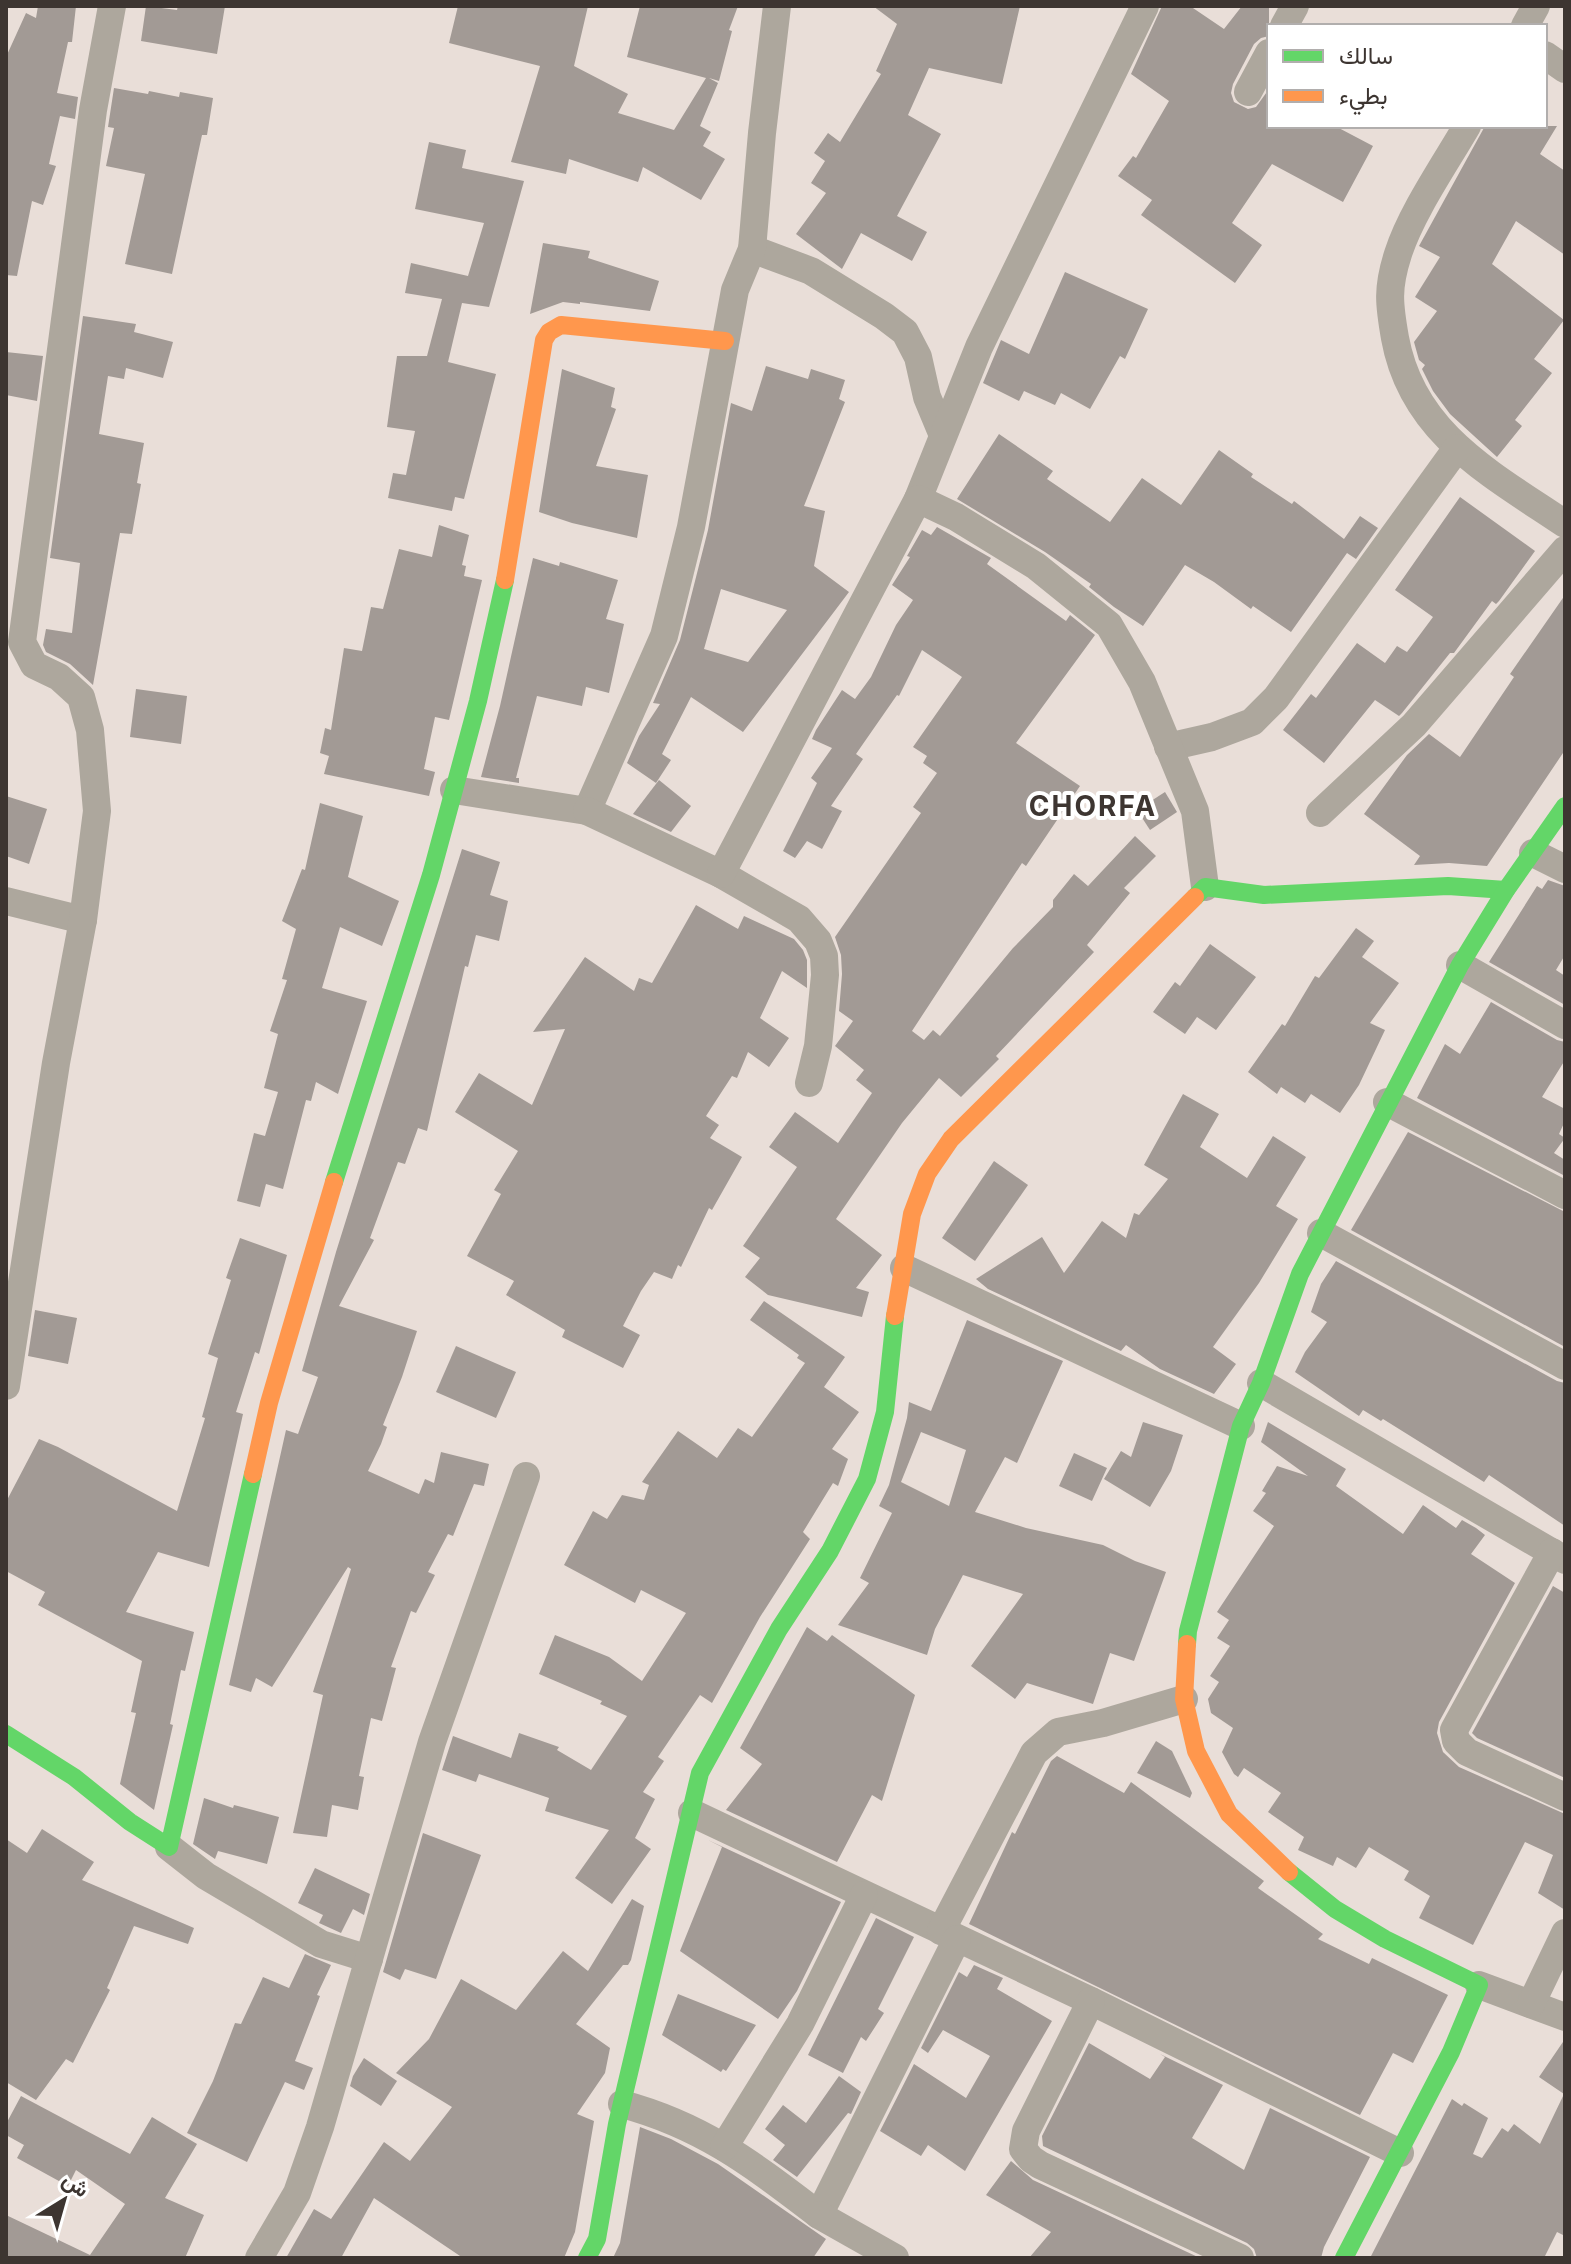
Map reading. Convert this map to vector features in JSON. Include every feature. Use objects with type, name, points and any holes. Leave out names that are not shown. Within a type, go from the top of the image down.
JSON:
[{"type":"street","points":[[6,1386],[56,1063],[83,920],[97,811],[90,730],[81,697],[59,677],[34,665],[22,642],[91,125],[112,6]]},
{"type":"street","points":[[587,811],[664,636],[691,527],[735,290],[752,249],[777,6]]},
{"type":"street","points":[[721,874],[918,499],[979,347],[1145,6]]},
{"type":"street","points":[[1285,24],[1295,6]]},
{"type":"street","points":[[1526,24],[1536,6]]},
{"type":"street","points":[[1547,56],[1565,69]]},
{"type":"street","points":[[1248,92],[1267,57]]},
{"type":"street","points":[[1466,128],[1398,253],[1388,300],[1397,347],[1409,385],[1435,426],[1457,448],[1565,524]]},
{"type":"street","points":[[752,249],[811,271],[905,332],[918,357],[927,397],[942,433]]},
{"type":"street","points":[[169,1847],[269,1403],[314,1245],[431,875],[478,701],[508,568],[544,340],[549,332],[561,325],[725,341]]},
{"type":"street","points":[[1168,747],[1212,737],[1252,722],[1276,698],[1457,448]]},
{"type":"street","points":[[918,499],[956,517],[1036,566],[1109,625],[1142,682],[1195,811],[1205,887]]},
{"type":"street","points":[[1320,813],[1414,725],[1565,550]]},
{"type":"street","points":[[454,790],[587,811],[721,874],[799,919],[818,941],[824,956],[818,1046],[809,1083]]},
{"type":"street","points":[[1565,806],[1506,890],[1460,965],[1300,1274],[1261,1383],[1241,1426],[1188,1631],[1184,1699],[1196,1751],[1229,1814],[1283,1867],[1347,1916],[1385,1939],[1479,1985],[1565,2017]]},
{"type":"street","points":[[1533,853],[1565,869]]},
{"type":"street","points":[[1205,887],[1264,895],[1448,886],[1506,890]]},
{"type":"street","points":[[587,2258],[597,2239],[642,2012],[700,1773],[779,1629],[830,1551],[867,1479],[885,1412],[891,1342],[912,1214],[927,1174],[951,1139],[1205,887]]},
{"type":"street","points":[[6,901],[83,920]]},
{"type":"street","points":[[1460,965],[1565,1025]]},
{"type":"street","points":[[1387,1102],[1565,1195]]},
{"type":"street","points":[[1321,1233],[1565,1366]]},
{"type":"street","points":[[904,1268],[1241,1426]]},
{"type":"street","points":[[1261,1383],[1558,1556],[1454,1730],[1456,1741],[1467,1752],[1565,1797]]},
{"type":"street","points":[[259,2258],[297,2193],[320,2127],[432,1742],[526,1476]]},
{"type":"street","points":[[819,2215],[1034,1753],[1045,1740],[1058,1732],[1103,1723],[1184,1699]]},
{"type":"street","points":[[6,1734],[74,1777],[206,1876],[321,1944],[369,1959]]},
{"type":"street","points":[[692,1813],[1091,2001],[1400,2153]]},
{"type":"street","points":[[724,2147],[800,2024],[864,1895]]},
{"type":"street","points":[[1531,2004],[1565,1933]]},
{"type":"street","points":[[1344,2258],[1451,2052],[1479,1985]]},
{"type":"street","points":[[1091,2001],[1026,2131],[1023,2149],[1040,2165],[1240,2258]]},
{"type":"street","points":[[622,2104],[695,2129],[878,2254]]},
{"type":"building","points":[[38,6],[76,6],[72,42],[68,42],[57,93],[78,97],[75,119],[60,116],[49,164],[56,166],[43,205],[32,201],[17,276],[6,275],[6,57],[26,13],[36,18]]},
{"type":"building","points":[[146,6],[177,10],[178,6],[225,6],[217,54],[141,41]]},
{"type":"building","points":[[458,6],[588,6],[574,66],[628,94],[618,113],[674,130],[706,78],[627,57],[640,6],[738,6],[729,30],[732,31],[719,81],[709,78],[718,83],[700,126],[711,132],[703,146],[725,159],[701,200],[643,167],[638,182],[569,159],[566,174],[511,162],[540,66],[449,43]]},
{"type":"building","points":[[873,6],[1020,6],[1002,84],[929,68],[908,115],[941,134],[897,216],[927,232],[912,261],[861,233],[842,269],[796,234],[826,193],[811,183],[825,161],[814,153],[828,133],[840,142],[881,74],[876,71],[897,24]]},
{"type":"building","points":[[1162,6],[1190,6],[1224,29],[1242,6],[1269,6],[1267,36],[1254,44],[1233,84],[1231,93],[1234,102],[1248,109],[1256,107],[1267,92],[1267,128],[1339,128],[1373,146],[1343,202],[1272,164],[1232,223],[1262,245],[1235,283],[1141,215],[1152,200],[1118,176],[1133,156],[1136,158],[1169,101],[1131,74]]},
{"type":"building","points":[[114,88],[179,97],[180,92],[213,98],[207,135],[202,135],[172,274],[125,264],[145,174],[106,166],[114,128],[108,127]]},
{"type":"building","points":[[1557,126],[1540,154],[1565,171],[1565,255],[1516,221],[1492,264],[1564,320],[1534,359],[1552,373],[1515,420],[1522,426],[1497,457],[1450,414],[1422,369],[1425,365],[1419,360],[1414,342],[1437,311],[1415,297],[1440,257],[1419,246],[1484,128]]},
{"type":"building","points":[[429,142],[466,150],[462,168],[524,181],[489,307],[462,303],[448,362],[496,374],[464,499],[455,497],[452,511],[388,498],[393,473],[406,475],[415,431],[387,427],[397,356],[427,356],[442,299],[405,293],[411,263],[468,276],[484,223],[415,209]]},
{"type":"building","points":[[543,243],[590,251],[588,258],[659,281],[650,311],[563,302],[530,314]]},
{"type":"building","points":[[1065,272],[1148,309],[1125,359],[1120,356],[1090,409],[1061,393],[1055,405],[1024,391],[1019,401],[983,383],[1001,340],[1029,354]]},
{"type":"building","points":[[83,316],[136,324],[134,332],[173,342],[163,378],[126,368],[124,379],[108,376],[99,434],[144,443],[132,534],[120,533],[93,685],[70,664],[46,652],[43,645],[46,629],[72,633],[80,563],[50,558]]},
{"type":"building","points":[[6,352],[43,356],[37,401],[6,395]]},
{"type":"building","points":[[766,366],[808,379],[811,369],[845,380],[839,399],[845,402],[804,506],[825,511],[814,566],[849,592],[743,732],[691,697],[662,754],[671,760],[656,783],[627,763],[639,736],[660,704],[653,703],[680,640],[708,530],[731,403],[752,411]],"holes":[[[721,589],[787,610],[748,662],[704,649]]]},
{"type":"building","points":[[562,369],[615,388],[611,407],[616,409],[596,466],[648,475],[637,538],[539,512]]},
{"type":"building","points":[[999,434],[1053,471],[1047,479],[1110,522],[1142,478],[1181,505],[1219,450],[1253,474],[1251,477],[1292,504],[1294,501],[1344,539],[1360,516],[1378,528],[1356,559],[1347,553],[1291,632],[1185,565],[1143,626],[1045,552],[957,499]]},
{"type":"building","points":[[1460,497],[1535,551],[1499,601],[1496,604],[1492,601],[1454,653],[1450,653],[1402,713],[1399,716],[1375,700],[1324,763],[1283,730],[1311,694],[1316,698],[1357,643],[1385,663],[1397,646],[1407,652],[1433,617],[1395,590]]},
{"type":"building","points":[[439,525],[469,535],[462,565],[466,566],[464,576],[482,580],[449,720],[435,717],[424,769],[435,772],[429,796],[324,774],[329,756],[320,753],[325,728],[331,730],[344,648],[362,651],[371,607],[383,609],[399,549],[432,557]]},
{"type":"building","points":[[937,527],[991,558],[987,564],[1066,621],[1070,615],[1095,635],[1016,743],[1080,786],[1026,866],[1022,863],[912,1031],[924,1040],[933,1030],[940,1036],[1013,948],[1053,907],[1053,900],[1074,874],[1088,886],[1135,836],[1156,856],[1124,888],[1130,893],[1087,945],[1094,952],[961,1097],[939,1078],[902,1123],[836,1219],[882,1255],[856,1288],[869,1292],[862,1317],[768,1295],[745,1277],[760,1258],[743,1246],[797,1167],[769,1147],[795,1112],[838,1143],[872,1093],[856,1080],[864,1070],[835,1046],[853,1021],[839,1011],[841,955],[835,937],[921,813],[913,807],[937,773],[923,763],[927,756],[913,747],[962,677],[922,650],[899,696],[856,754],[863,759],[831,806],[842,811],[822,849],[807,841],[795,858],[783,851],[817,783],[811,778],[832,748],[812,739],[816,730],[842,690],[855,699],[871,677],[896,625],[913,600],[892,585],[922,530],[931,535]]},
{"type":"building","points":[[533,558],[559,566],[560,562],[618,580],[606,619],[624,624],[609,693],[586,687],[582,706],[537,696],[516,778],[519,778],[519,783],[481,777]]},
{"type":"building","points":[[1565,595],[1565,750],[1487,866],[1449,863],[1414,865],[1420,856],[1364,814],[1407,755],[1429,734],[1460,757],[1514,677],[1510,674]]},
{"type":"building","points":[[136,689],[187,696],[181,744],[130,737]]},
{"type":"building","points":[[659,780],[691,806],[671,832],[633,814]]},
{"type":"building","points":[[1165,792],[1177,812],[1150,830],[1137,810]]},
{"type":"building","points":[[6,796],[47,809],[29,864],[6,856]]},
{"type":"building","points":[[320,803],[363,816],[348,877],[399,901],[382,946],[340,927],[322,988],[367,1001],[338,1094],[316,1082],[311,1101],[306,1100],[283,1189],[266,1184],[260,1207],[237,1201],[254,1133],[265,1136],[278,1092],[264,1088],[278,1034],[270,1031],[287,980],[282,979],[296,929],[282,921],[302,869],[305,870]]},
{"type":"building","points":[[462,849],[500,862],[490,895],[508,901],[499,941],[476,935],[468,967],[465,966],[427,1131],[418,1128],[405,1164],[398,1162],[370,1238],[374,1240],[339,1306],[417,1331],[383,1425],[387,1427],[368,1471],[419,1494],[425,1479],[434,1483],[441,1452],[489,1464],[484,1486],[474,1484],[453,1536],[448,1534],[428,1572],[435,1575],[416,1613],[411,1611],[391,1667],[396,1668],[382,1721],[371,1718],[359,1776],[364,1777],[358,1810],[332,1805],[327,1837],[293,1833],[323,1695],[313,1692],[351,1569],[348,1567],[272,1687],[256,1678],[251,1692],[229,1685],[286,1430],[298,1434],[318,1377],[302,1371]]},
{"type":"building","points":[[1548,880],[1565,886],[1565,955],[1556,970],[1565,976],[1565,1005],[1489,962],[1537,886],[1542,889]]},
{"type":"building","points":[[696,905],[738,929],[744,916],[794,939],[807,960],[807,988],[782,971],[760,1018],[789,1038],[769,1067],[748,1052],[737,1078],[732,1076],[706,1116],[719,1125],[710,1138],[742,1157],[712,1210],[709,1208],[681,1267],[678,1265],[672,1279],[654,1272],[641,1291],[623,1326],[640,1335],[623,1368],[562,1337],[565,1330],[506,1295],[514,1281],[467,1256],[501,1194],[494,1190],[518,1151],[455,1112],[479,1073],[532,1105],[565,1029],[533,1032],[585,957],[634,991],[639,978],[652,983]]},
{"type":"building","points":[[1356,928],[1374,941],[1362,957],[1399,983],[1370,1023],[1385,1030],[1359,1085],[1340,1113],[1311,1094],[1305,1103],[1281,1087],[1277,1094],[1248,1072],[1282,1024],[1285,1026],[1315,976],[1319,978]]},
{"type":"building","points":[[1210,944],[1256,977],[1216,1030],[1197,1017],[1185,1034],[1153,1012],[1175,982],[1180,986]]},
{"type":"building","points":[[1491,1002],[1565,1042],[1565,1060],[1542,1097],[1565,1109],[1565,1121],[1559,1134],[1565,1138],[1554,1153],[1565,1160],[1565,1176],[1417,1098],[1445,1044],[1460,1054]]},
{"type":"building","points":[[1183,1094],[1219,1114],[1200,1147],[1247,1178],[1273,1136],[1306,1157],[1276,1206],[1298,1219],[1259,1283],[1213,1347],[1236,1364],[1214,1394],[1160,1369],[1126,1345],[1121,1351],[988,1289],[976,1279],[1042,1237],[1064,1273],[1102,1221],[1126,1238],[1134,1213],[1139,1215],[1168,1179],[1144,1165]]},
{"type":"building","points":[[1408,1132],[1565,1212],[1565,1347],[1351,1230]]},
{"type":"building","points":[[994,1161],[1028,1185],[975,1261],[942,1238]]},
{"type":"building","points":[[240,1238],[287,1255],[259,1354],[255,1352],[236,1412],[243,1414],[209,1567],[158,1552],[126,1612],[194,1632],[185,1671],[181,1670],[170,1724],[173,1725],[154,1810],[120,1784],[136,1713],[131,1712],[142,1661],[38,1605],[45,1592],[6,1571],[6,1502],[39,1439],[177,1511],[205,1418],[202,1417],[218,1358],[208,1354],[231,1280],[226,1278]]},
{"type":"building","points":[[1336,1261],[1565,1383],[1565,1526],[1489,1475],[1484,1482],[1383,1419],[1381,1421],[1363,1410],[1359,1416],[1295,1372],[1327,1322],[1311,1312],[1321,1284]]},
{"type":"building","points":[[764,1301],[845,1357],[824,1387],[859,1412],[832,1449],[848,1459],[838,1486],[833,1483],[803,1532],[810,1539],[760,1617],[712,1703],[700,1695],[658,1757],[664,1761],[643,1792],[655,1799],[635,1838],[651,1849],[612,1904],[575,1878],[609,1830],[545,1811],[549,1798],[479,1774],[476,1782],[442,1770],[453,1736],[511,1758],[519,1733],[559,1747],[557,1750],[591,1770],[627,1716],[600,1704],[602,1701],[539,1674],[555,1635],[609,1657],[642,1681],[686,1613],[641,1590],[635,1603],[564,1565],[593,1511],[607,1519],[622,1495],[644,1500],[649,1485],[642,1482],[678,1431],[717,1458],[738,1428],[752,1437],[805,1363],[797,1358],[799,1355],[750,1320]]},
{"type":"building","points":[[35,1310],[77,1318],[68,1364],[28,1356]]},
{"type":"building","points":[[967,1320],[1063,1361],[1017,1463],[1005,1457],[975,1512],[1026,1528],[1103,1545],[1166,1572],[1134,1661],[1110,1653],[1093,1704],[1027,1683],[1015,1699],[971,1666],[1023,1594],[963,1575],[935,1629],[927,1655],[838,1625],[869,1583],[860,1578],[892,1513],[879,1506],[889,1485],[909,1402],[931,1411]],"holes":[[[921,1432],[966,1450],[949,1506],[901,1482]]]},
{"type":"building","points":[[456,1346],[516,1372],[496,1418],[436,1392]]},
{"type":"building","points":[[1143,1422],[1183,1435],[1171,1471],[1150,1507],[1104,1479],[1121,1451],[1131,1457]]},
{"type":"building","points":[[1268,1422],[1346,1469],[1336,1486],[1403,1534],[1423,1505],[1456,1528],[1462,1520],[1476,1528],[1485,1535],[1471,1554],[1515,1583],[1439,1722],[1437,1733],[1443,1752],[1459,1767],[1565,1814],[1565,1910],[1538,1893],[1553,1855],[1525,1842],[1473,1945],[1419,1918],[1430,1896],[1404,1880],[1409,1871],[1369,1847],[1356,1868],[1337,1857],[1333,1866],[1298,1850],[1304,1837],[1268,1812],[1281,1793],[1244,1768],[1238,1777],[1234,1774],[1222,1752],[1233,1728],[1211,1713],[1208,1699],[1219,1682],[1210,1676],[1230,1646],[1217,1638],[1229,1620],[1217,1612],[1274,1526],[1253,1511],[1266,1493],[1262,1491],[1277,1466],[1308,1476],[1261,1442]]},
{"type":"building","points":[[1074,1453],[1107,1468],[1092,1501],[1059,1486]]},
{"type":"building","points":[[1553,1586],[1565,1593],[1565,1778],[1472,1733]]},
{"type":"building","points":[[807,1627],[827,1641],[832,1635],[915,1695],[882,1801],[872,1795],[837,1862],[726,1810],[762,1764],[740,1748]]},
{"type":"building","points":[[1156,1741],[1172,1751],[1192,1793],[1190,1798],[1137,1773]]},
{"type":"building","points":[[1057,1756],[1124,1793],[1131,1782],[1264,1881],[1258,1888],[1323,1934],[1318,1939],[1369,1964],[1372,1958],[1448,1995],[1413,2063],[1393,2053],[1360,2115],[969,1924],[1012,1832],[1015,1834],[1051,1761]]},
{"type":"building","points":[[204,1798],[233,1808],[234,1805],[279,1817],[267,1864],[218,1851],[215,1859],[193,1844]]},
{"type":"building","points":[[42,1829],[94,1862],[82,1880],[194,1928],[188,1944],[134,1926],[107,1988],[110,1990],[73,2063],[66,2059],[36,2100],[6,2082],[6,1839],[27,1853]]},
{"type":"building","points":[[423,1833],[481,1855],[436,1979],[405,1969],[400,1980],[383,1972]]},
{"type":"building","points":[[708,1840],[841,1902],[797,1991],[778,2019],[680,1951],[722,1847]]},
{"type":"building","points":[[315,1868],[370,1894],[364,1915],[353,1909],[341,1933],[319,1923],[323,1915],[298,1903]]},
{"type":"building","points":[[632,1899],[644,1906],[631,1960],[628,1965],[623,1965],[576,2024],[610,2048],[605,2073],[577,2114],[594,2121],[575,2232],[564,2258],[463,2258],[374,2198],[341,2258],[286,2258],[314,2209],[331,2219],[384,2142],[410,2161],[452,2107],[396,2073],[429,2039],[461,1979],[516,2010],[563,1951],[588,1971]]},
{"type":"building","points":[[876,1918],[914,1937],[878,2009],[884,2013],[866,2041],[861,2037],[843,2073],[808,2055]]},
{"type":"building","points":[[305,1954],[331,1965],[317,1995],[320,1996],[295,2061],[313,2068],[304,2090],[285,2082],[247,2162],[187,2133],[213,2081],[235,2023],[241,2024],[263,1977],[289,1988]]},
{"type":"building","points":[[974,1965],[1003,1978],[997,1989],[1052,2021],[965,2171],[928,2145],[921,2156],[880,2131],[914,2064],[966,2098],[990,2056],[943,2030],[928,2053],[921,2048],[959,1972],[967,1977]]},
{"type":"building","points":[[678,1994],[756,2025],[726,2071],[723,2069],[721,2072],[662,2035]]},
{"type":"building","points":[[1565,2039],[1565,2236],[1557,2232],[1544,2258],[1370,2258],[1452,2099],[1488,2118],[1473,2154],[1482,2158],[1502,2128],[1508,2132],[1514,2124],[1540,2144],[1564,2094],[1539,2077]]},
{"type":"building","points":[[1089,2043],[1150,2079],[1165,2057],[1160,2054],[1223,2085],[1192,2138],[1244,2170],[1270,2108],[1370,2157],[1321,2258],[1257,2258],[1254,2249],[1247,2243],[1043,2146],[1042,2136]]},
{"type":"building","points":[[364,2058],[397,2081],[381,2106],[350,2086]]},
{"type":"building","points":[[839,2076],[861,2092],[851,2114],[848,2113],[797,2177],[773,2160],[785,2145],[765,2129],[783,2105],[806,2123]]},
{"type":"building","points":[[21,2096],[130,2154],[152,2117],[197,2144],[165,2198],[204,2215],[185,2258],[6,2258],[6,2215],[90,2255],[125,2204],[76,2170],[68,2186],[17,2158],[24,2145],[6,2135],[6,2124]]},
{"type":"building","points":[[640,2127],[671,2139],[718,2164],[826,2239],[813,2258],[613,2258],[620,2243]]},
{"type":"building","points":[[1011,2161],[1033,2180],[1200,2258],[1029,2258],[1051,2232],[986,2195]]},
{"type":"traffic: fast","points":[[334,1182],[431,875],[478,701],[505,580]]},
{"type":"traffic: fast","points":[[1187,1644],[1241,1426],[1261,1383],[1300,1274],[1460,965],[1506,890],[1565,806]]},
{"type":"traffic: fast","points":[[1195,897],[1205,887],[1264,895],[1448,886],[1506,890]]},
{"type":"traffic: fast","points":[[587,2258],[597,2239],[617,2124],[700,1773],[779,1629],[830,1551],[867,1479],[885,1412],[895,1316]]},
{"type":"traffic: fast","points":[[6,1734],[74,1777],[130,1822],[169,1847],[253,1474]]},
{"type":"traffic: fast","points":[[1289,1872],[1335,1909],[1385,1939],[1479,1985],[1451,2052],[1344,2258]]},
{"type":"traffic: slow","points":[[505,580],[544,340],[549,332],[561,325],[725,341]]},
{"type":"traffic: slow","points":[[895,1316],[912,1214],[927,1174],[951,1139],[1195,897]]},
{"type":"traffic: slow","points":[[253,1474],[269,1403],[334,1182]]},
{"type":"traffic: slow","points":[[1187,1644],[1184,1699],[1196,1751],[1229,1814],[1289,1872]]},
{"type":"district","name":"CHORFA","points":[[1093,806]]}]
